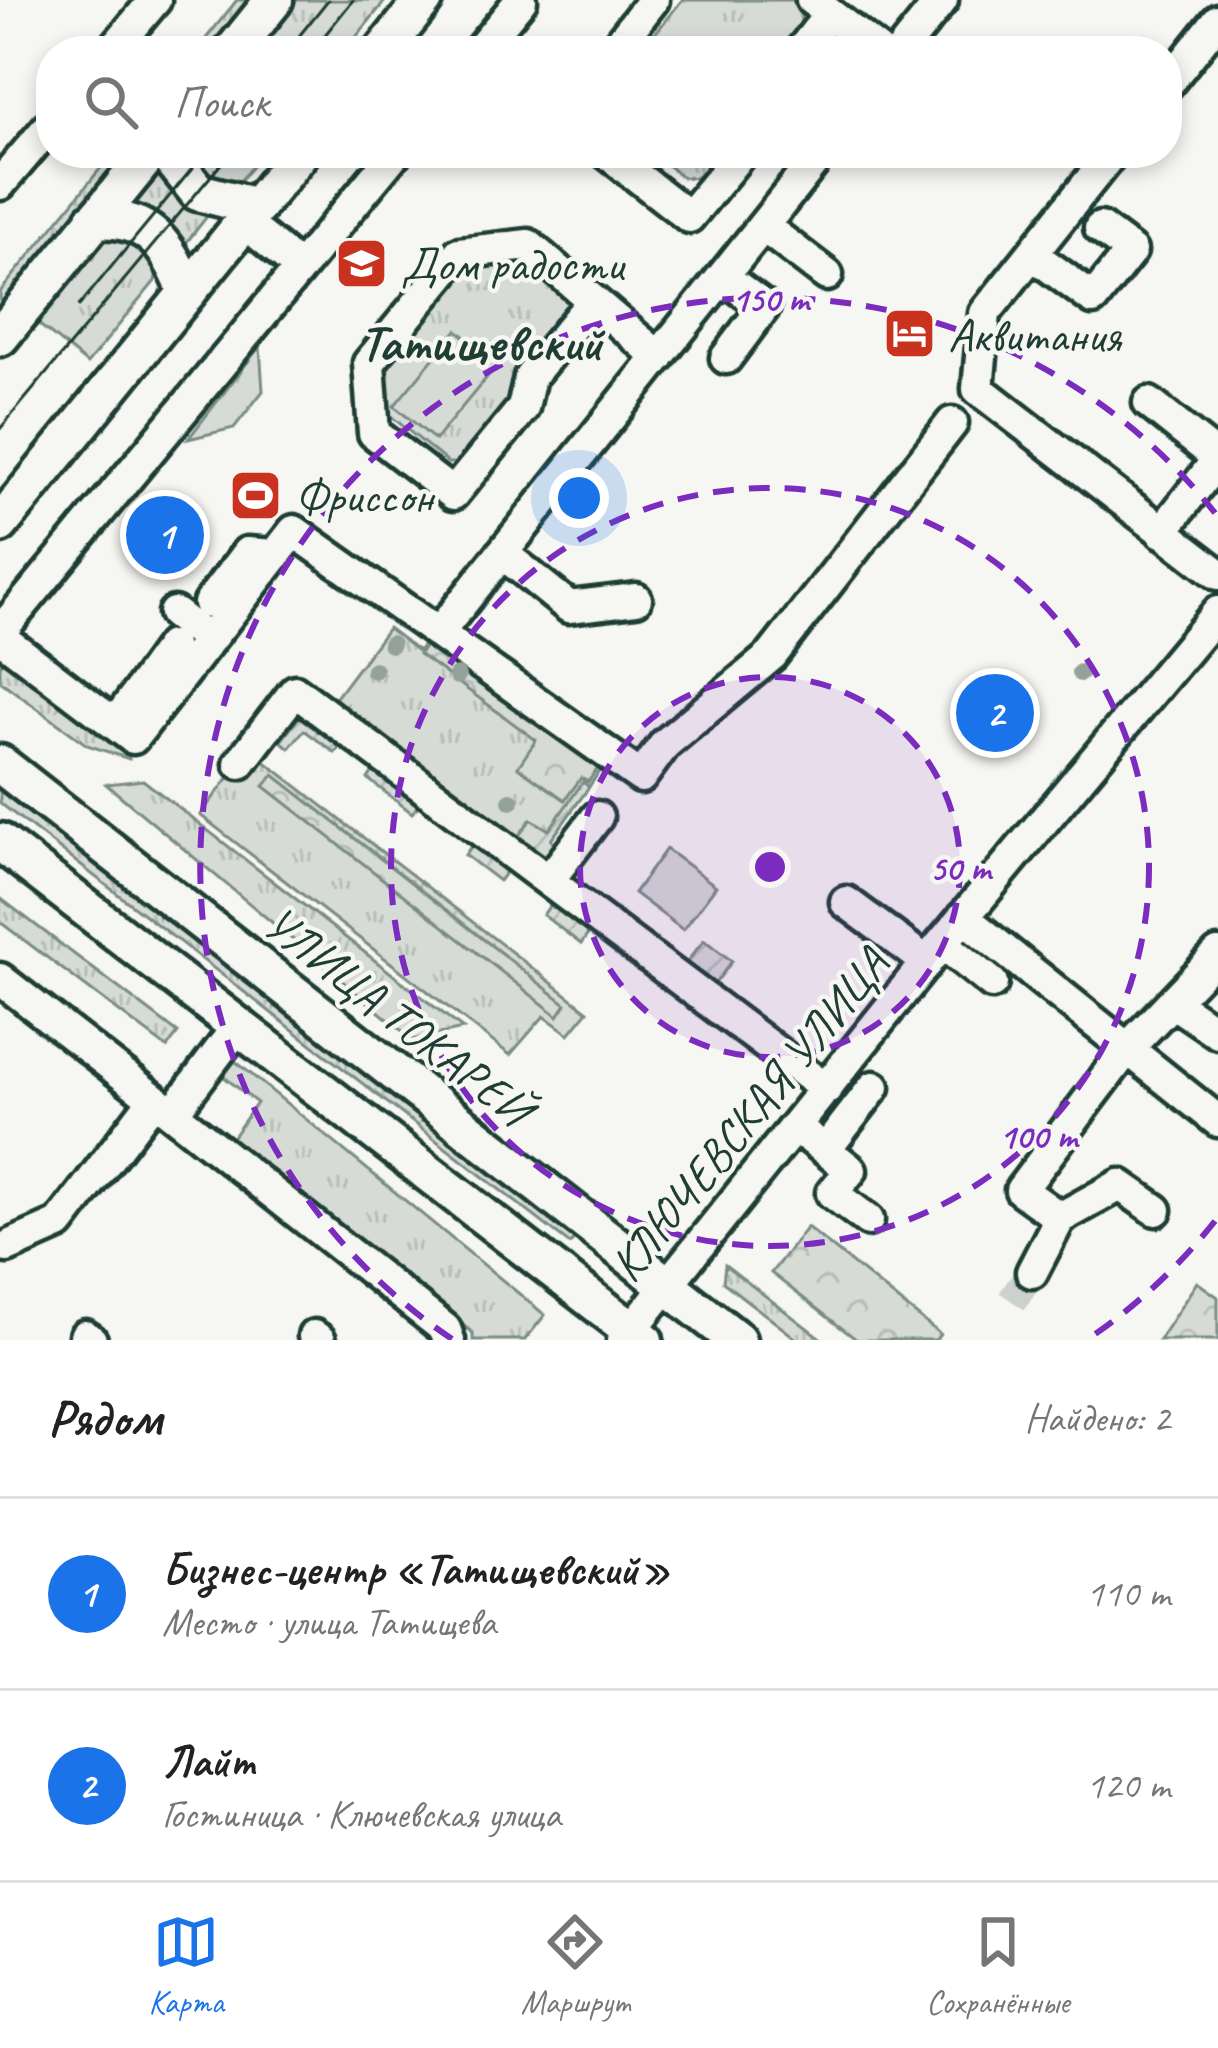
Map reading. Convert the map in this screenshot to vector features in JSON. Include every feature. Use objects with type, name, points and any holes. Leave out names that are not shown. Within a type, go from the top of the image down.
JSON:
[{"type":"main road","points":[[245,36],[274,0]]},
{"type":"main road","points":[[394,36],[424,0]]},
{"type":"main road","points":[[0,337],[137,168]]},
{"type":"main road","points":[[175,168],[198,192],[250,214]]},
{"type":"main road","points":[[0,524],[288,168]]},
{"type":"main road","points":[[94,220],[121,218],[152,232],[174,260],[187,292]]},
{"type":"main road","name":"УЛИЦА ТОКАРЕЙ","points":[[0,764],[737,1340]]},
{"type":"main road","points":[[0,842],[633,1337]]},
{"type":"street","points":[[125,36],[155,0]]},
{"type":"street","points":[[491,36],[521,0]]},
{"type":"street","points":[[624,36],[652,0]]},
{"type":"street","points":[[913,36],[941,0]]},
{"type":"street","points":[[808,36],[821,7],[859,36]]},
{"type":"street","points":[[1182,65],[1218,20]]},
{"type":"street","points":[[6,165],[36,138]]},
{"type":"street","points":[[383,168],[0,634],[134,738],[294,531],[641,777],[665,744],[772,655],[940,415],[978,389]]},
{"type":"street","points":[[627,168],[689,218],[729,168]]},
{"type":"street","points":[[440,631],[809,168]]},
{"type":"street","points":[[978,389],[985,313],[1100,168]]},
{"type":"street","points":[[250,214],[300,268]]},
{"type":"street","points":[[763,226],[827,275]]},
{"type":"street","points":[[1032,254],[1093,299],[1131,250],[1100,228]]},
{"type":"street","points":[[592,301],[530,377],[523,408],[453,494],[374,433],[369,363],[459,253],[528,245],[659,357]]},
{"type":"street","points":[[723,276],[764,307],[726,358]]},
{"type":"street","points":[[978,389],[1218,574]]},
{"type":"street","points":[[1149,403],[1218,459],[1162,532]]},
{"type":"street","points":[[502,553],[569,607],[636,599]]},
{"type":"street","points":[[209,603],[247,554],[276,555]]},
{"type":"street","name":"КЛЮЧЕВСКАЯ УЛИЦА","points":[[633,1337],[934,952],[1218,612]]},
{"type":"street","points":[[173,613],[209,640]]},
{"type":"street","points":[[115,724],[171,646]]},
{"type":"street","points":[[240,763],[295,692],[826,1089]]},
{"type":"street","points":[[549,880],[597,817]]},
{"type":"street","points":[[846,902],[992,983]]},
{"type":"street","points":[[963,917],[1218,1121]]},
{"type":"street","points":[[1060,1218],[1021,1190],[1126,1050],[1218,954]]},
{"type":"street","points":[[0,979],[445,1329],[449,1340]]},
{"type":"street","points":[[1174,1003],[1218,1033]]},
{"type":"street","points":[[7,1246],[59,1224],[238,1026]]},
{"type":"street","points":[[826,1150],[874,1088]]},
{"type":"street","points":[[796,1127],[851,1170],[832,1193],[868,1220]]},
{"type":"street","points":[[1032,1272],[1060,1218],[1120,1185],[1156,1210]]},
{"type":"green space","points":[[237,0],[249,0],[220,36],[208,36]]},
{"type":"green space","points":[[297,0],[386,0],[357,36],[268,36]]},
{"type":"green space","points":[[682,0],[794,0],[801,5],[801,23],[791,36],[653,36]]},
{"type":"green space","points":[[101,168],[113,168],[0,307],[0,292]]},
{"type":"green space","points":[[194,168],[251,168],[239,182],[209,188]]},
{"type":"green space","points":[[671,168],[705,168],[696,178],[682,177]]},
{"type":"green space","points":[[158,173],[179,200],[208,215],[183,247],[175,233],[133,205]]},
{"type":"green space","points":[[105,234],[130,234],[158,268],[155,281],[87,364],[36,322]]},
{"type":"green space","points":[[489,235],[572,291],[557,336],[528,382],[461,463],[448,463],[387,413],[385,362]]},
{"type":"green space","points":[[457,330],[498,364],[435,440],[394,406]]},
{"type":"green space","points":[[260,346],[263,391],[234,428],[188,439]]},
{"type":"green space","points":[[388,628],[418,651],[428,639],[603,767],[551,840],[561,853],[547,870],[328,708]]},
{"type":"green space","points":[[428,642],[599,767],[588,782],[581,778],[565,800],[518,767],[536,740],[419,654]]},
{"type":"green space","points":[[8,654],[129,747],[129,759],[87,745],[0,681],[0,665]]},
{"type":"green space","points":[[301,714],[342,744],[335,753],[304,730],[289,748],[281,741]]},
{"type":"green space","points":[[250,750],[588,1011],[569,1034],[544,1016],[510,1055],[200,815]]},
{"type":"green space","points":[[374,770],[419,805],[412,813],[368,779]]},
{"type":"green space","points":[[274,775],[566,1004],[558,1016],[264,786]]},
{"type":"green space","points":[[143,780],[463,1029],[413,1040],[106,784]]},
{"type":"green space","points":[[583,782],[589,787],[551,840],[561,853],[547,870],[512,845],[531,819],[549,830]]},
{"type":"green space","points":[[0,791],[579,1234],[570,1244],[0,803]]},
{"type":"green space","points":[[474,842],[509,868],[499,881],[465,855]]},
{"type":"green space","points":[[666,849],[716,886],[683,930],[634,893]]},
{"type":"green space","points":[[0,898],[178,1033],[167,1048],[0,922]]},
{"type":"green space","points":[[553,901],[591,930],[581,944],[543,915]]},
{"type":"green space","points":[[704,940],[732,961],[708,993],[679,972]]},
{"type":"green space","points":[[235,1061],[545,1315],[525,1340],[473,1340],[473,1333],[229,1142],[257,1103],[223,1076]]},
{"type":"green space","points":[[807,1227],[940,1334],[936,1340],[857,1340],[771,1273]]},
{"type":"green space","points":[[725,1265],[823,1340],[798,1340],[723,1282]]},
{"type":"green space","points":[[1197,1282],[1218,1297],[1218,1340],[1159,1340]]},
{"type":"tunnel","points":[[1012,1301],[1032,1272]]},
{"type":"tram line","points":[[299,36],[328,0]]},
{"type":"tram line","points":[[324,36],[353,0]]},
{"type":"tram line","points":[[79,306],[193,168]]},
{"type":"tram line","points":[[0,429],[218,168]]},
{"type":"place","name":"Дом радости","points":[[362,263]]},
{"type":"place","name":"Аквитания","points":[[909,334]]},
{"type":"place","name":"Фриссон","points":[[256,495]]},
{"type":"place","name":"Бизнес-центр «Татищевский»","points":[[165,535]]},
{"type":"place","name":"Лайт","points":[[995,713]]},
{"type":"district","name":"Татищевский","points":[[481,342]]}]
